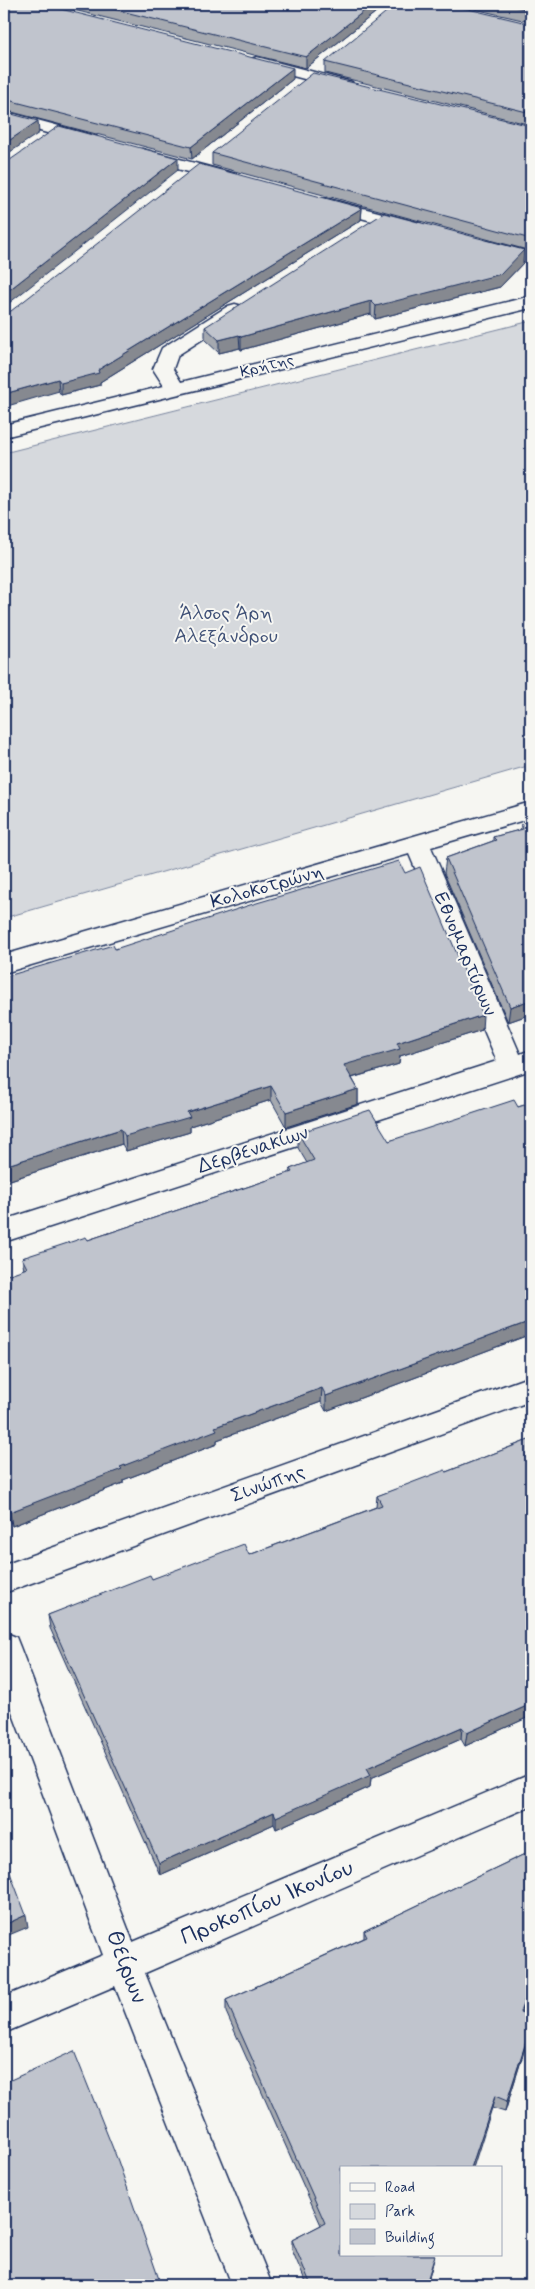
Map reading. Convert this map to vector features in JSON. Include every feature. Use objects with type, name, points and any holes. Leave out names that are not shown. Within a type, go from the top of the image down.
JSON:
[{"type":"street","points":[[244,59],[358,88]]},
{"type":"street","points":[[295,88],[325,64]]},
{"type":"street","points":[[4,116],[103,143]]},
{"type":"street","points":[[42,140],[57,130]]},
{"type":"street","points":[[121,148],[250,183]]},
{"type":"street","points":[[180,180],[210,156]]},
{"type":"street","points":[[306,198],[427,230]]},
{"type":"street","points":[[363,228],[380,218]]},
{"type":"street","points":[[474,243],[531,258]]},
{"type":"street","points":[[176,388],[163,369],[169,352],[254,298]]},
{"type":"street","name":"Κρήτης","points":[[4,431],[531,302]]},
{"type":"street","name":"Κολοκοτρώνη","points":[[4,964],[531,810]]},
{"type":"street","name":"Εθνομαρτύρων","points":[[418,842],[522,1063]]},
{"type":"street","name":"Δερβενακίων","points":[[4,1231],[522,1063]]},
{"type":"street","name":"Σινώπης","points":[[4,1579],[531,1388]]},
{"type":"street","name":"Θείρων","points":[[4,1647],[124,1964],[252,2285]]},
{"type":"street","name":"Προκοπίου Ικονίου","points":[[4,2015],[531,1790]]},
{"type":"green space","name":"Άλσος Άρη Αλεξάνδρου","points":[[531,321],[531,765],[4,918],[4,453]]},
{"type":"building","points":[[4,4],[41,4],[293,68],[191,147],[4,99]]},
{"type":"building","points":[[93,4],[373,4],[306,57]]},
{"type":"building","points":[[396,4],[447,4],[531,24],[531,113],[325,62]]},
{"type":"building","points":[[503,4],[531,4],[531,10]]},
{"type":"building","points":[[313,73],[531,126],[531,239],[212,153]]},
{"type":"building","points":[[4,112],[38,121],[4,144]]},
{"type":"building","points":[[59,126],[178,158],[4,294],[4,161],[10,160]]},
{"type":"building","points":[[199,164],[362,208],[98,370],[99,373],[61,383],[58,379],[4,394],[4,313],[11,311]]},
{"type":"building","points":[[384,213],[524,250],[501,274],[376,306],[371,301],[241,337],[239,335],[219,340],[205,327]]},
{"type":"building","points":[[531,822],[531,1000],[510,1007],[446,858],[496,840],[493,837],[523,829],[521,825]]},
{"type":"building","points":[[399,861],[405,873],[420,867],[483,1015],[397,1043],[400,1049],[344,1065],[358,1089],[286,1112],[271,1086],[187,1112],[190,1117],[125,1136],[121,1129],[4,1166],[4,977],[113,945],[115,949],[250,905]]},
{"type":"building","points":[[514,1100],[518,1107],[531,1103],[531,1321],[326,1396],[322,1388],[215,1427],[217,1430],[10,1512],[4,1498],[4,1276],[27,1268],[22,1258],[86,1237],[88,1240],[292,1172],[290,1169],[314,1160],[298,1133],[370,1110],[389,1141]]},
{"type":"building","points":[[531,1439],[531,1704],[467,1733],[462,1727],[367,1768],[371,1775],[276,1817],[274,1812],[159,1863],[48,1615],[150,1575],[152,1579],[244,1544],[249,1555],[382,1505],[377,1496]]},
{"type":"building","points":[[531,1851],[531,1983],[520,2012],[531,2016],[531,2026],[507,2101],[495,2096],[472,2166],[340,2166],[340,2256],[435,2256],[427,2281],[414,2285],[311,2285],[292,2240],[325,2223],[226,2000],[367,1937],[364,1931]]},
{"type":"building","points":[[4,1857],[26,1915],[4,1925]]},
{"type":"building","points":[[74,2051],[118,2161],[161,2285],[4,2285],[4,2083]]}]
